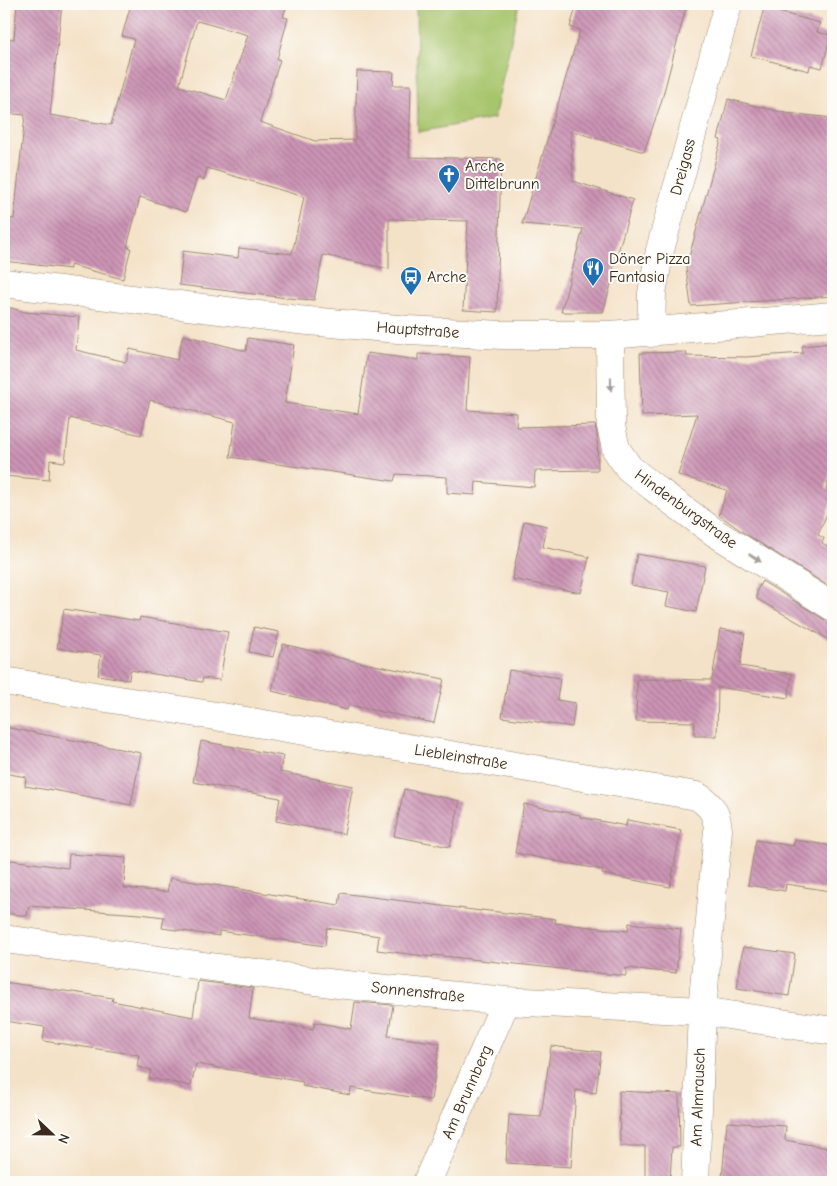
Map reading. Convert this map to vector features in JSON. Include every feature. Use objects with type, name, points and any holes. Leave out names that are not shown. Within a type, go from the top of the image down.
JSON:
[{"type":"street","name":"Dreigass","points":[[651,333],[652,293],[660,250],[728,4]]},
{"type":"street","name":"Hauptstraße","points":[[4,283],[298,320],[409,330],[502,335],[651,333],[833,316]]},
{"type":"street","name":"Hindenburgstraße","points":[[610,335],[611,426],[616,449],[629,468],[714,532],[833,607]]},
{"type":"street","name":"Liebleinstraße","points":[[4,681],[697,796],[706,802],[718,819],[702,1011]]},
{"type":"street","name":"Sonnenstraße","points":[[4,940],[337,984],[506,1001],[702,1011],[833,1031]]},
{"type":"street","name":"Am Brunnberg","points":[[427,1182],[506,1001]]},
{"type":"street","name":"Am Almrausch","points":[[695,1182],[702,1011]]},
{"type":"green space","points":[[416,4],[519,4],[494,118],[418,132]]},
{"type":"building","points":[[17,4],[62,4],[50,115],[111,125],[134,39],[122,36],[131,4],[287,4],[283,17],[288,18],[277,59],[280,60],[260,122],[315,141],[355,140],[357,71],[394,72],[393,85],[411,85],[409,157],[501,159],[497,312],[463,310],[468,221],[389,219],[389,269],[323,255],[314,300],[179,285],[183,251],[238,258],[239,248],[292,254],[304,197],[207,168],[204,180],[197,178],[186,212],[140,197],[127,247],[131,248],[123,279],[70,265],[70,269],[4,261],[4,218],[14,219],[25,115],[4,113],[4,38],[14,39]],"holes":[[[197,21],[248,35],[226,100],[179,86]]]},
{"type":"building","points":[[577,4],[687,4],[661,103],[644,152],[571,131],[573,181],[633,200],[603,312],[561,312],[583,229],[522,224],[580,30],[570,27]]},
{"type":"building","points":[[764,8],[820,23],[817,32],[831,35],[822,68],[810,65],[809,71],[751,56]]},
{"type":"building","points":[[728,99],[785,113],[833,118],[833,296],[691,306],[686,268],[721,140],[718,139]]},
{"type":"building","points":[[4,306],[25,312],[79,317],[76,350],[126,362],[130,349],[177,360],[183,335],[246,351],[248,338],[294,345],[285,403],[358,414],[367,353],[418,360],[418,354],[470,357],[467,410],[517,413],[516,427],[595,425],[598,470],[535,471],[534,487],[476,482],[475,495],[447,493],[447,477],[396,474],[394,481],[230,457],[235,422],[150,400],[141,435],[70,418],[65,462],[50,460],[49,480],[4,476]]},
{"type":"building","points":[[833,343],[833,461],[826,489],[833,491],[833,499],[818,535],[824,538],[822,543],[833,550],[833,589],[747,535],[719,515],[727,490],[678,475],[697,414],[642,416],[640,353],[686,352],[687,356],[746,357],[803,353],[802,346]]},
{"type":"building","points":[[524,521],[547,526],[543,547],[589,557],[581,593],[512,579]]},
{"type":"building","points":[[637,554],[705,566],[696,612],[666,606],[669,592],[631,585]]},
{"type":"building","points":[[762,581],[825,620],[833,622],[833,642],[757,599],[757,590]]},
{"type":"building","points":[[64,609],[139,621],[140,617],[228,632],[220,680],[203,678],[202,682],[130,670],[129,680],[98,675],[101,655],[57,648]]},
{"type":"building","points":[[254,627],[279,632],[273,657],[249,652]]},
{"type":"building","points":[[720,629],[745,633],[740,666],[792,674],[788,698],[718,687],[717,736],[694,736],[695,722],[636,721],[637,679],[712,680]]},
{"type":"building","points":[[283,644],[344,659],[444,679],[434,723],[349,705],[347,710],[272,691]]},
{"type":"building","points":[[509,670],[560,678],[557,700],[575,703],[572,727],[502,717]]},
{"type":"building","points":[[4,727],[141,753],[131,805],[25,786],[26,777],[4,773]]},
{"type":"building","points":[[201,741],[283,756],[280,772],[353,786],[344,834],[276,821],[280,798],[193,782]]},
{"type":"building","points":[[404,789],[460,801],[450,847],[394,836]]},
{"type":"building","points":[[524,804],[626,826],[627,820],[681,830],[670,887],[602,874],[603,870],[515,853]]},
{"type":"building","points":[[756,840],[793,846],[795,840],[833,846],[833,874],[830,891],[786,884],[785,891],[748,885]]},
{"type":"building","points":[[69,854],[126,858],[124,888],[167,892],[170,878],[339,905],[341,893],[556,919],[555,923],[628,931],[629,923],[681,929],[676,973],[626,968],[626,976],[377,950],[379,936],[327,928],[325,946],[219,931],[219,936],[162,928],[164,917],[140,914],[29,906],[27,916],[4,913],[4,859],[68,868]]},
{"type":"building","points":[[743,947],[795,954],[789,996],[737,988]]},
{"type":"building","points":[[198,981],[253,988],[249,1018],[313,1029],[315,1022],[351,1029],[355,1002],[393,1005],[388,1036],[440,1043],[431,1100],[351,1088],[350,1095],[302,1086],[303,1082],[196,1064],[191,1086],[149,1078],[151,1070],[137,1067],[139,1055],[43,1041],[45,1027],[4,1021],[4,982],[113,998],[112,1001],[193,1017]]},
{"type":"building","points":[[551,1046],[601,1052],[596,1093],[576,1090],[571,1167],[506,1163],[509,1115],[541,1117]]},
{"type":"building","points":[[619,1091],[679,1094],[680,1147],[672,1147],[670,1181],[645,1180],[645,1146],[620,1146]]},
{"type":"building","points":[[727,1122],[786,1126],[785,1140],[833,1149],[833,1182],[779,1182],[722,1178]]},
{"type":"place","name":"Arche Dittelbrunn","points":[[449,194]]},
{"type":"place","name":"Döner Pizza Fantasia","points":[[593,287]]},
{"type":"place","name":"Arche","points":[[411,296]]}]
